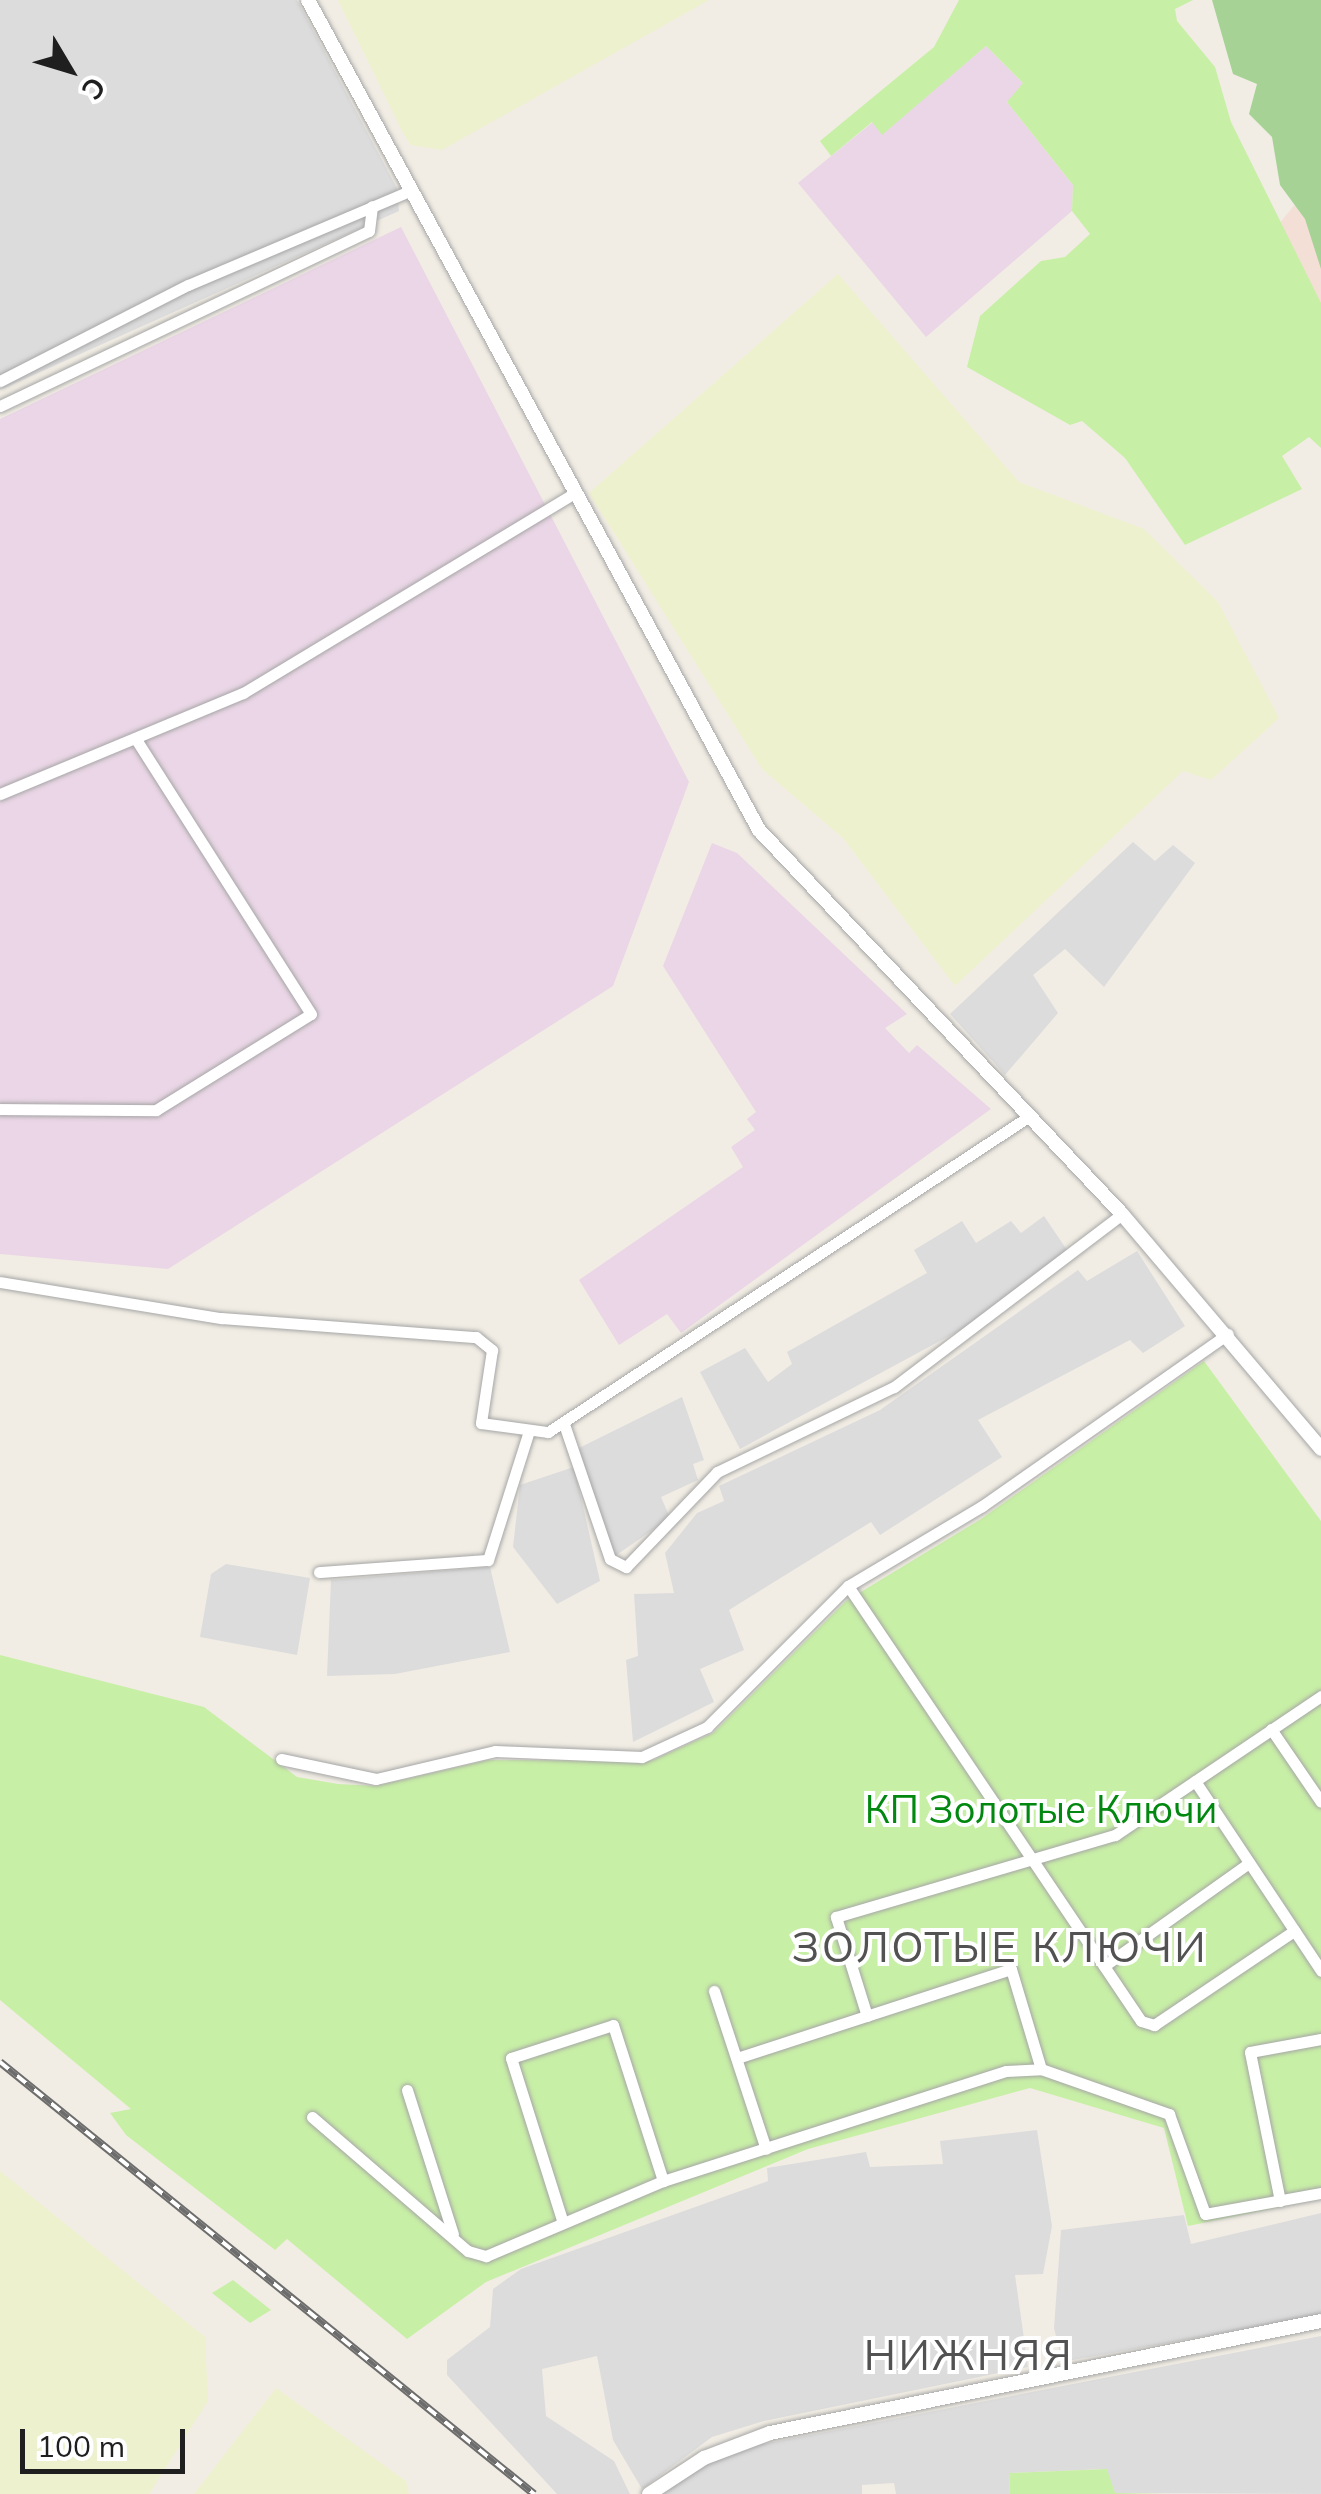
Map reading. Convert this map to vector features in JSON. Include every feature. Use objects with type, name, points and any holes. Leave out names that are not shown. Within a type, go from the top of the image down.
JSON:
[{"type":"street","points":[[308,0],[570,496],[758,830],[1122,1214],[1228,1334],[1321,1449]]},
{"type":"street","points":[[0,381],[407,192]]},
{"type":"street","points":[[0,406],[368,230],[372,206]]},
{"type":"street","points":[[0,794],[243,693],[570,496]]},
{"type":"street","points":[[0,1109],[156,1110],[311,1014],[136,738]]},
{"type":"street","points":[[0,1282],[221,1318],[476,1337],[492,1350],[482,1424],[529,1431],[565,1427],[1028,1117]]},
{"type":"street","points":[[565,1427],[610,1559],[626,1568],[717,1472],[894,1387],[1122,1214]]},
{"type":"street","points":[[281,1759],[376,1779],[495,1751],[642,1757],[706,1727],[848,1586],[982,1506],[1228,1334]]},
{"type":"street","points":[[319,1572],[488,1560],[529,1431]]},
{"type":"street","points":[[848,1586],[1104,1966],[1154,2025],[1294,1930]]},
{"type":"street","points":[[868,2016],[836,1917],[1115,1835],[1321,1696]]},
{"type":"street","points":[[1271,1728],[1321,1802]]},
{"type":"street","points":[[1194,1781],[1321,1971]]},
{"type":"street","points":[[1104,1966],[1249,1863]]},
{"type":"street","points":[[737,2058],[1011,1970],[1041,2070]]},
{"type":"street","points":[[714,1991],[766,2149]]},
{"type":"street","points":[[563,2222],[511,2058],[613,2025],[663,2181]]},
{"type":"street","points":[[1280,2201],[1250,2052],[1321,2039]]},
{"type":"street","points":[[312,2117],[453,2234],[486,2256],[663,2181],[1006,2071],[1041,2070],[1170,2114],[1205,2214],[1321,2192]]},
{"type":"street","points":[[407,2090],[453,2234]]},
{"type":"street","points":[[650,2494],[704,2458],[770,2433],[1321,2321]]},
{"type":"shaded area","points":[[0,0],[297,0],[397,188],[399,211],[0,390]]},
{"type":"shaded area","points":[[986,46],[1024,84],[1007,102],[1073,185],[1072,211],[926,337],[798,183],[873,122],[882,134]]},
{"type":"shaded area","points":[[1321,173],[1321,312],[1278,225]]},
{"type":"shaded area","points":[[401,227],[689,782],[613,986],[168,1269],[0,1254],[0,419]]},
{"type":"shaded area","points":[[1133,842],[1155,861],[1173,845],[1195,863],[1104,987],[1065,949],[1033,975],[1058,1013],[1005,1075],[950,1014]]},
{"type":"shaded area","points":[[712,843],[737,853],[907,1014],[885,1028],[909,1053],[917,1045],[991,1109],[681,1333],[667,1314],[619,1345],[579,1280],[743,1167],[731,1147],[755,1130],[747,1119],[756,1112],[663,966]]},
{"type":"shaded area","points":[[1044,1216],[1067,1250],[990,1314],[740,1449],[700,1372],[745,1348],[768,1382],[792,1364],[787,1352],[927,1273],[914,1250],[962,1221],[976,1243],[1011,1221],[1021,1233]]},
{"type":"shaded area","points":[[1137,1251],[1185,1326],[1143,1353],[1130,1340],[978,1420],[1002,1457],[880,1535],[871,1522],[729,1610],[744,1650],[700,1669],[714,1702],[633,1742],[626,1660],[638,1656],[634,1594],[674,1593],[665,1553],[697,1513],[724,1501],[719,1486],[880,1410],[1078,1270],[1087,1281]]},
{"type":"shaded area","points":[[682,1397],[704,1460],[693,1464],[698,1480],[661,1497],[670,1518],[615,1556],[577,1449]]},
{"type":"shaded area","points":[[574,1467],[600,1581],[557,1604],[513,1547],[520,1485]]},
{"type":"shaded area","points":[[226,1564],[310,1578],[297,1655],[200,1637],[211,1574]]},
{"type":"shaded area","points":[[490,1567],[510,1652],[395,1674],[327,1676],[331,1580]]},
{"type":"shaded area","points":[[1037,2130],[1052,2226],[1043,2274],[1015,2275],[1028,2367],[764,2421],[712,2437],[642,2489],[613,2440],[597,2356],[542,2369],[546,2416],[614,2461],[630,2494],[557,2494],[447,2375],[447,2360],[490,2327],[493,2289],[521,2269],[768,2181],[767,2168],[866,2152],[870,2167],[943,2164],[940,2141]]},
{"type":"shaded area","points":[[1321,2213],[1321,2315],[1062,2362],[1054,2328],[1061,2230],[1184,2215],[1191,2244]]},
{"type":"shaded area","points":[[1321,2336],[1321,2494],[1115,2493],[1106,2469],[1009,2473],[1010,2494],[896,2494],[894,2483],[862,2485],[862,2494],[663,2494],[703,2465],[758,2445]]},
{"type":"green space","points":[[338,0],[709,0],[442,150],[411,145]]},
{"type":"green space","points":[[959,0],[1193,0],[1175,9],[1177,21],[1215,67],[1231,122],[1321,303],[1321,448],[1309,437],[1282,456],[1302,489],[1185,545],[1125,458],[1082,421],[1070,425],[967,367],[980,316],[1041,261],[1065,257],[1090,234],[1072,211],[1073,185],[1007,102],[1023,83],[986,46],[882,135],[872,122],[831,156],[820,141],[934,47]]},
{"type":"green space","points":[[1212,0],[1321,0],[1321,269],[1305,219],[1280,185],[1272,137],[1249,114],[1257,84],[1233,74]]},
{"type":"green space","points":[[838,274],[1019,482],[1144,529],[1218,602],[1279,718],[1211,780],[1183,771],[955,986],[843,838],[762,769],[589,493]]},
{"type":"green space","name":"КП Золотые Ключи","points":[[1204,1361],[1321,1521],[1321,2199],[1188,2226],[1164,2128],[1030,2088],[808,2149],[486,2282],[407,2339],[287,2239],[275,2250],[126,2135],[110,2113],[131,2109],[0,2000],[0,1655],[204,1707],[297,1777],[338,1784],[376,1786],[488,1760],[651,1761],[713,1733],[846,1601],[981,1519]]},
{"type":"green space","points":[[0,2171],[205,2337],[208,2401],[149,2494],[0,2494]]},
{"type":"green space","points":[[233,2280],[271,2310],[250,2323],[212,2293]]},
{"type":"green space","points":[[276,2388],[406,2481],[409,2494],[194,2494]]},
{"type":"green space","points":[[1107,2469],[1115,2493],[1165,2494],[1010,2494],[1009,2473]]},
{"type":"railway","points":[[0,2062],[534,2494]]},
{"type":"district","name":"ЗОЛОТЫЕ КЛЮЧИ","points":[[1000,1947]]},
{"type":"district","name":"НИЖНЯЯ","points":[[969,2355]]}]
